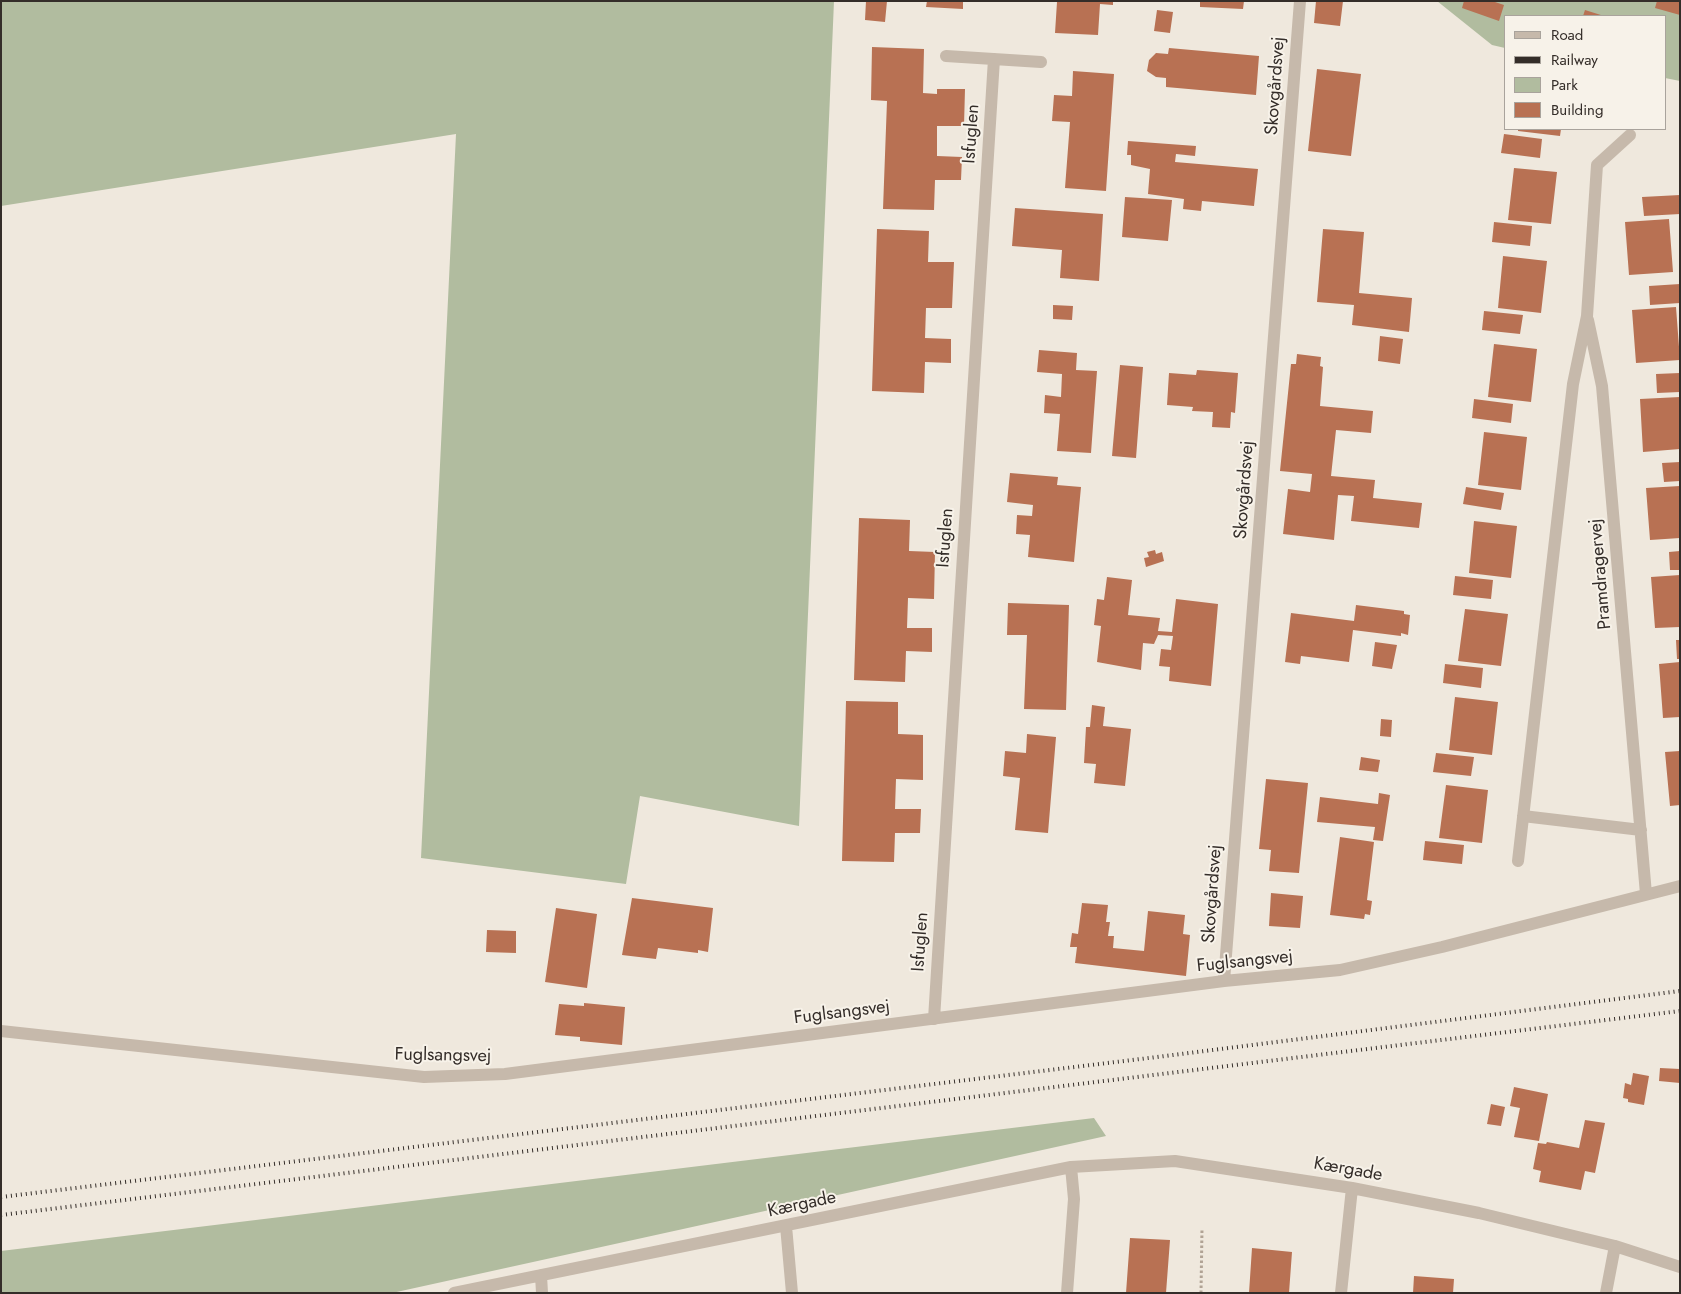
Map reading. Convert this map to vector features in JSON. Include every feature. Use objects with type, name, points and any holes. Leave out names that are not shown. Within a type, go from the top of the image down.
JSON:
[{"type":"street","name":"Skovgårdsvej","points":[[1224,981],[1300,1]]},
{"type":"street","points":[[946,56],[1041,62]]},
{"type":"street","name":"Isfuglen","points":[[934,1019],[994,59]]},
{"type":"street","name":"Pramdragervej","points":[[1518,861],[1573,384],[1587,316],[1597,165],[1630,135]]},
{"type":"street","name":"Pramdragervej","points":[[1587,316],[1602,386],[1646,894]]},
{"type":"street","points":[[1523,816],[1641,830]]},
{"type":"street","name":"Fuglsangsvej","points":[[1,1031],[424,1077],[505,1074],[1224,981],[1340,970],[1442,947],[1680,886]]},
{"type":"street","name":"Kærgade","points":[[454,1293],[1071,1167],[1175,1161],[1352,1188],[1479,1212],[1615,1246],[1680,1267]]},
{"type":"street","points":[[1067,1293],[1074,1199],[1071,1167]]},
{"type":"street","points":[[1341,1293],[1352,1188]]},
{"type":"street","points":[[786,1226],[792,1293]]},
{"type":"street","points":[[1606,1293],[1615,1246]]},
{"type":"street","points":[[541,1275],[542,1293]]},
{"type":"path","points":[[1201,1293],[1202,1228]]},
{"type":"green space","points":[[1,1],[834,1],[799,826],[640,796],[626,884],[421,858],[456,134],[1,206]]},
{"type":"green space","points":[[1437,1],[1680,1],[1680,81],[1666,78],[1666,15],[1504,15],[1504,48],[1492,45]]},
{"type":"green space","points":[[1094,1118],[1106,1136],[392,1293],[1,1293],[1,1251]]},
{"type":"building","points":[[866,1],[887,1],[885,22],[865,20]]},
{"type":"building","points":[[927,1],[963,1],[963,9],[926,7]]},
{"type":"building","points":[[1113,1],[1113,5],[1100,4],[1098,35],[1055,33],[1057,2]]},
{"type":"building","points":[[1200,1],[1244,1],[1243,9],[1200,7]]},
{"type":"building","points":[[1316,1],[1343,1],[1340,26],[1314,23]]},
{"type":"building","points":[[1464,1],[1492,1],[1504,5],[1499,21],[1462,8]]},
{"type":"building","points":[[1657,1],[1680,1],[1680,15],[1655,8]]},
{"type":"building","points":[[1157,10],[1173,12],[1170,33],[1154,31]]},
{"type":"building","points":[[1585,10],[1601,15],[1583,15]]},
{"type":"building","points":[[872,47],[924,49],[923,93],[937,94],[937,89],[965,89],[964,126],[937,126],[937,156],[962,157],[961,180],[935,180],[934,210],[883,209],[887,101],[871,100]]},
{"type":"building","points":[[1169,48],[1259,56],[1256,95],[1166,87],[1166,78],[1156,77],[1147,71],[1149,60],[1156,53],[1168,54]]},
{"type":"building","points":[[1317,69],[1361,74],[1351,156],[1308,151]]},
{"type":"building","points":[[1073,71],[1114,74],[1106,191],[1065,188],[1070,122],[1052,121],[1054,95],[1072,96]]},
{"type":"building","points":[[1518,130],[1561,130],[1560,136]]},
{"type":"building","points":[[1504,134],[1542,139],[1540,158],[1501,153]]},
{"type":"building","points":[[1128,141],[1196,146],[1195,156],[1176,154],[1175,162],[1258,169],[1254,206],[1202,201],[1201,211],[1183,209],[1184,199],[1148,194],[1150,169],[1131,165],[1131,155],[1127,155]]},
{"type":"building","points":[[1514,168],[1557,172],[1551,224],[1508,220]]},
{"type":"building","points":[[1680,195],[1680,214],[1644,216],[1642,197]]},
{"type":"building","points":[[1125,197],[1172,200],[1168,241],[1122,237]]},
{"type":"building","points":[[1015,208],[1103,214],[1099,281],[1060,278],[1062,250],[1012,246]]},
{"type":"building","points":[[1669,219],[1673,272],[1629,275],[1625,222]]},
{"type":"building","points":[[1494,222],[1532,226],[1530,246],[1492,242]]},
{"type":"building","points":[[877,229],[929,231],[928,262],[954,262],[952,308],[926,308],[925,338],[951,339],[951,363],[925,362],[924,393],[872,391]]},
{"type":"building","points":[[1323,229],[1364,232],[1359,293],[1412,298],[1409,332],[1352,325],[1354,305],[1317,302]]},
{"type":"building","points":[[1503,256],[1547,261],[1541,313],[1498,308]]},
{"type":"building","points":[[1680,284],[1680,303],[1650,305],[1649,286]]},
{"type":"building","points":[[1053,305],[1073,306],[1072,320],[1053,319]]},
{"type":"building","points":[[1676,307],[1680,360],[1636,363],[1632,310]]},
{"type":"building","points":[[1484,311],[1523,315],[1520,334],[1482,330]]},
{"type":"building","points":[[1380,336],[1403,339],[1400,364],[1378,361]]},
{"type":"building","points":[[1494,344],[1537,349],[1531,402],[1488,397]]},
{"type":"building","points":[[1039,350],[1077,353],[1076,370],[1097,371],[1091,453],[1057,451],[1060,414],[1044,413],[1045,395],[1061,397],[1062,374],[1037,372]]},
{"type":"building","points":[[1297,354],[1321,357],[1320,366],[1323,367],[1320,406],[1373,411],[1371,433],[1336,430],[1331,476],[1375,480],[1373,498],[1422,503],[1419,528],[1351,521],[1354,496],[1338,495],[1334,540],[1283,534],[1288,489],[1310,492],[1312,474],[1280,471],[1291,364],[1296,364]]},
{"type":"building","points":[[1120,365],[1143,367],[1136,458],[1112,456]]},
{"type":"building","points":[[1197,370],[1238,373],[1235,413],[1231,412],[1230,428],[1212,427],[1213,412],[1192,411],[1193,407],[1167,405],[1169,373],[1196,375]]},
{"type":"building","points":[[1680,373],[1680,392],[1657,393],[1656,374]]},
{"type":"building","points":[[1680,397],[1680,449],[1643,452],[1640,399]]},
{"type":"building","points":[[1474,399],[1513,404],[1511,423],[1472,418]]},
{"type":"building","points":[[1484,432],[1527,437],[1521,490],[1478,485]]},
{"type":"building","points":[[1680,462],[1680,481],[1664,482],[1662,463]]},
{"type":"building","points":[[1010,473],[1058,477],[1057,485],[1081,487],[1074,562],[1028,557],[1030,535],[1016,534],[1017,515],[1032,516],[1033,505],[1007,502]]},
{"type":"building","points":[[1680,486],[1680,538],[1650,540],[1646,488]]},
{"type":"building","points":[[1466,487],[1504,493],[1501,510],[1463,504]]},
{"type":"building","points":[[859,518],[910,520],[909,551],[935,552],[934,599],[908,598],[907,628],[932,628],[932,652],[906,651],[905,682],[854,680]]},
{"type":"building","points":[[1474,521],[1517,526],[1511,578],[1469,573]]},
{"type":"building","points":[[1155,550],[1156,554],[1162,552],[1164,561],[1146,567],[1144,558],[1149,557],[1147,552]]},
{"type":"building","points":[[1680,551],[1680,570],[1670,570],[1669,552]]},
{"type":"building","points":[[1680,575],[1680,627],[1655,628],[1651,577]]},
{"type":"building","points":[[1455,576],[1493,580],[1491,599],[1453,595]]},
{"type":"building","points":[[1107,577],[1132,580],[1128,615],[1160,618],[1158,631],[1172,632],[1176,599],[1218,604],[1211,686],[1169,681],[1170,667],[1159,666],[1161,649],[1171,650],[1173,636],[1158,635],[1154,644],[1143,643],[1141,670],[1097,662],[1101,626],[1094,625],[1097,599],[1104,600]]},
{"type":"building","points":[[1008,603],[1069,605],[1066,710],[1024,709],[1027,635],[1007,635]]},
{"type":"building","points":[[1356,605],[1404,611],[1404,614],[1410,615],[1408,635],[1401,633],[1401,636],[1353,630],[1349,662],[1301,656],[1300,664],[1285,662],[1291,613],[1354,621]]},
{"type":"building","points":[[1465,609],[1508,614],[1501,666],[1458,661]]},
{"type":"building","points":[[1676,640],[1680,640],[1680,659],[1677,659]]},
{"type":"building","points":[[1375,642],[1397,645],[1392,669],[1372,666]]},
{"type":"building","points":[[1680,662],[1680,717],[1663,718],[1659,664]]},
{"type":"building","points":[[1445,664],[1483,668],[1481,688],[1443,683]]},
{"type":"building","points":[[1455,697],[1498,702],[1492,755],[1449,750]]},
{"type":"building","points":[[846,701],[898,702],[898,734],[923,735],[923,780],[896,779],[895,809],[921,809],[920,833],[895,833],[894,862],[842,861]]},
{"type":"building","points":[[1092,705],[1105,707],[1103,726],[1131,729],[1125,786],[1094,783],[1096,764],[1084,763],[1086,727],[1090,727]]},
{"type":"building","points":[[1381,719],[1392,720],[1391,737],[1380,736]]},
{"type":"building","points":[[1027,734],[1056,737],[1048,833],[1015,830],[1020,778],[1003,776],[1005,751],[1026,753]]},
{"type":"building","points":[[1680,751],[1680,805],[1670,806],[1665,752]]},
{"type":"building","points":[[1436,753],[1474,757],[1471,776],[1433,772]]},
{"type":"building","points":[[1361,757],[1380,760],[1378,772],[1359,770]]},
{"type":"building","points":[[1266,779],[1308,783],[1299,873],[1269,871],[1271,850],[1259,849]]},
{"type":"building","points":[[1446,785],[1488,790],[1482,843],[1439,838]]},
{"type":"building","points":[[1379,793],[1390,795],[1383,841],[1373,840],[1375,827],[1317,822],[1320,797],[1378,804]]},
{"type":"building","points":[[1340,837],[1374,842],[1367,900],[1372,901],[1370,915],[1365,914],[1364,919],[1330,915]]},
{"type":"building","points":[[1425,841],[1464,845],[1462,864],[1423,860]]},
{"type":"building","points":[[1271,893],[1303,896],[1300,928],[1269,926]]},
{"type":"building","points":[[632,898],[713,908],[708,952],[698,950],[698,953],[658,948],[656,959],[622,955]]},
{"type":"building","points":[[1082,903],[1108,905],[1106,922],[1110,922],[1108,936],[1114,936],[1113,948],[1144,951],[1148,911],[1185,915],[1183,934],[1190,935],[1186,976],[1075,963],[1077,947],[1070,947],[1072,933],[1078,934]]},
{"type":"building","points":[[556,908],[597,914],[587,988],[545,982]]},
{"type":"building","points":[[487,930],[516,931],[516,953],[486,952]]},
{"type":"building","points":[[584,1003],[625,1007],[622,1045],[580,1041],[580,1037],[555,1035],[559,1004],[584,1006]]},
{"type":"building","points":[[1660,1068],[1680,1069],[1680,1083],[1659,1081]]},
{"type":"building","points":[[1633,1073],[1649,1076],[1644,1105],[1628,1102],[1628,1099],[1623,1098],[1625,1083],[1631,1085]]},
{"type":"building","points":[[1514,1087],[1548,1094],[1539,1141],[1514,1137],[1520,1108],[1510,1106]]},
{"type":"building","points":[[1491,1104],[1505,1107],[1501,1126],[1487,1124]]},
{"type":"building","points":[[1585,1120],[1605,1123],[1595,1173],[1585,1171],[1581,1190],[1539,1182],[1541,1171],[1533,1169],[1538,1143],[1546,1144],[1547,1142],[1579,1148]]},
{"type":"building","points":[[1130,1238],[1170,1240],[1166,1293],[1126,1293]]},
{"type":"building","points":[[1252,1248],[1292,1252],[1289,1293],[1249,1293]]},
{"type":"building","points":[[1414,1276],[1454,1279],[1453,1293],[1413,1293]]},
{"type":"railway","points":[[1,1197],[1157,1057],[1680,991]]},
{"type":"railway","points":[[1,1215],[1680,1011]]}]
